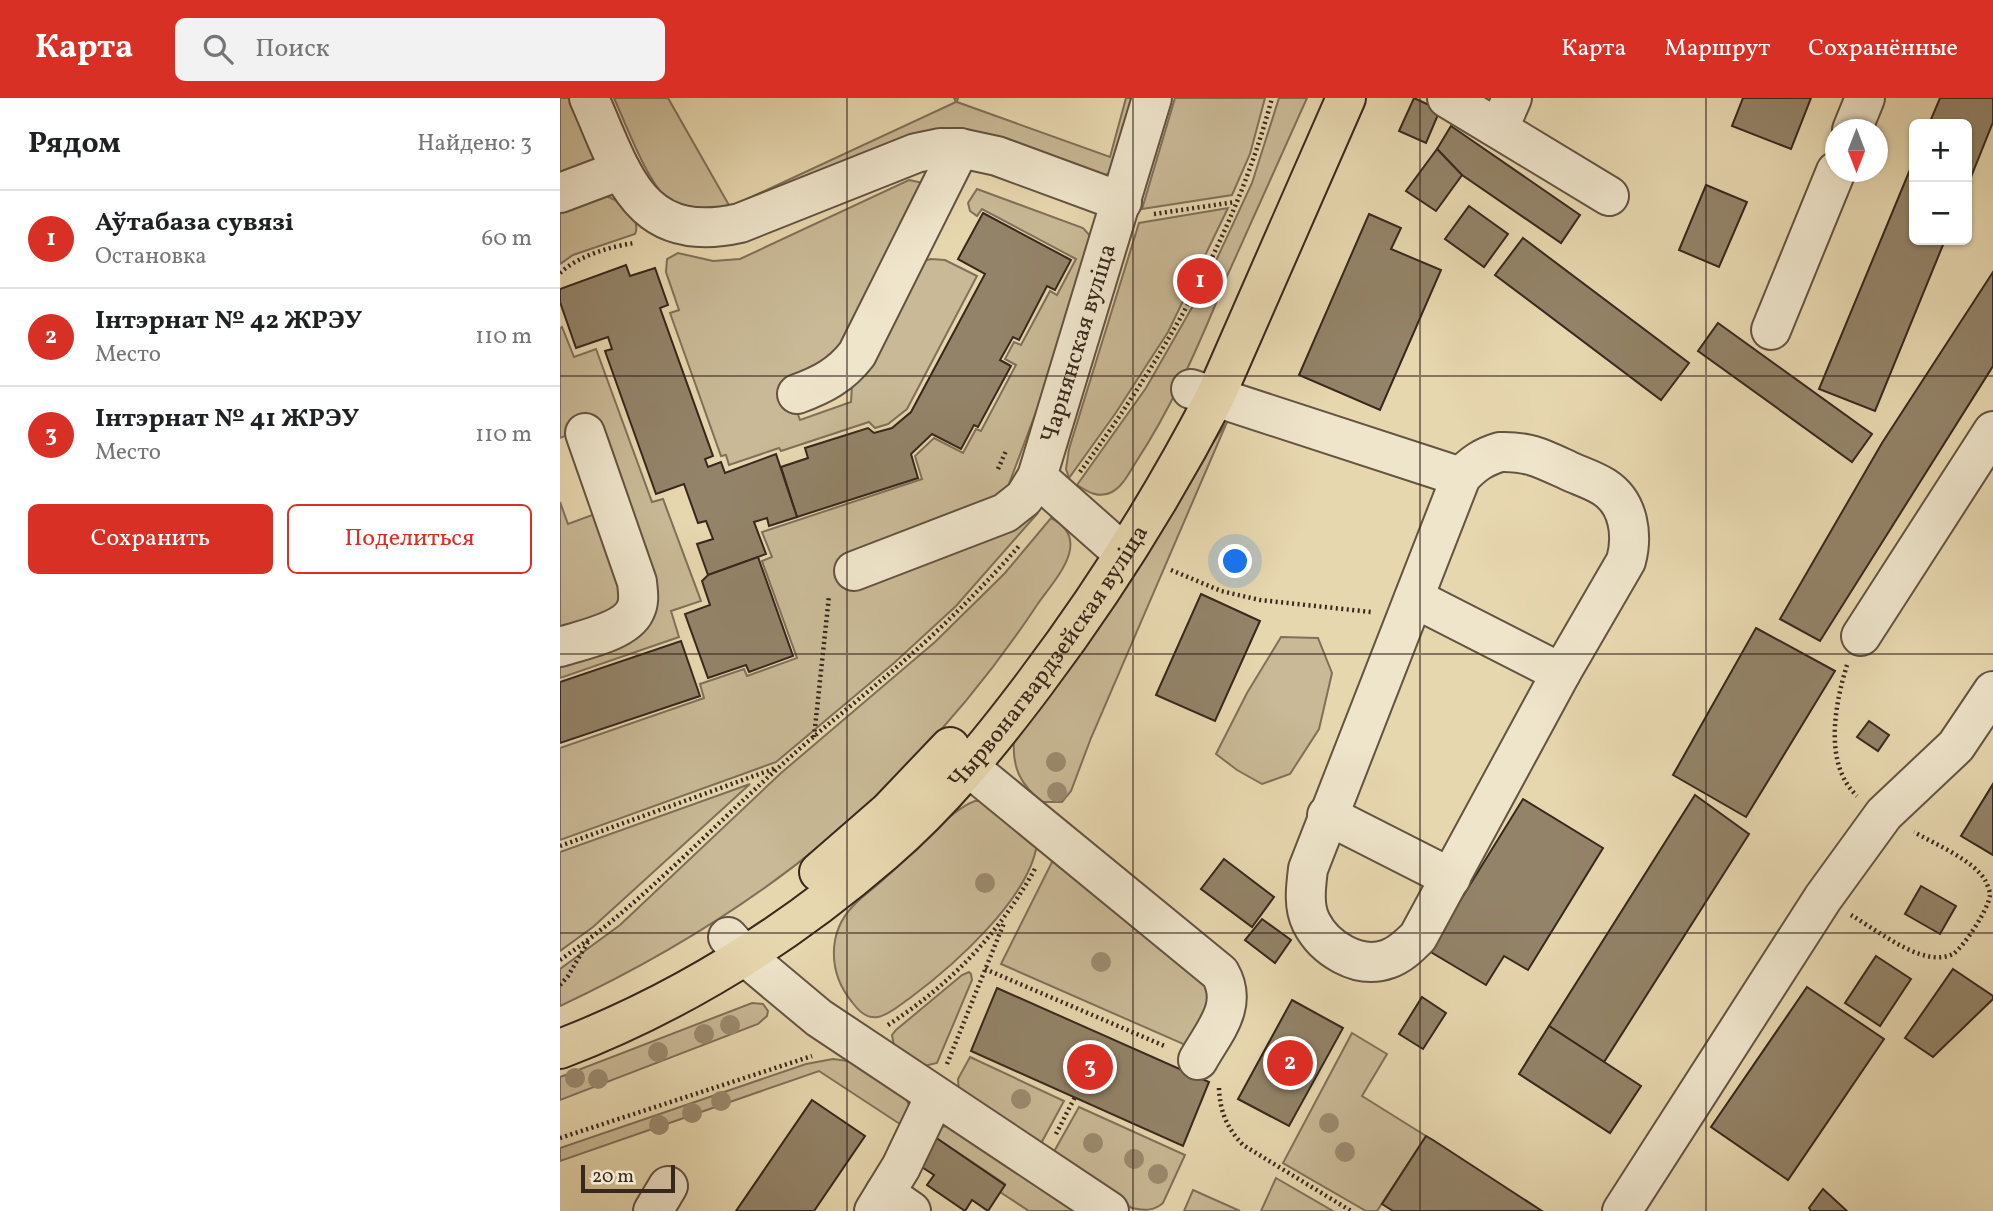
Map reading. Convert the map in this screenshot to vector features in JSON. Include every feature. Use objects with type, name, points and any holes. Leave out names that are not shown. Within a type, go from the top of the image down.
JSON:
[{"type":"main road","name":"Чырвонагвардзейская вуліца","points":[[1203,393],[1217,288],[1320,98]]},
{"type":"main road","name":"Чырвонагвардзейская вуліца","points":[[560,1022],[670,971],[737,947],[802,918],[886,851],[932,806],[958,758],[1009,718],[1087,612],[1114,546],[1171,479],[1203,393],[1346,98]]},
{"type":"main road","name":"Чырвонагвардзейская вуліца","points":[[560,1049],[687,990],[737,947]]},
{"type":"street","points":[[589,98],[634,193],[647,208],[663,219],[681,225],[721,228],[740,223],[916,153],[940,148],[960,148],[997,156],[1122,202]]},
{"type":"street","name":"Чарнянская вуліца","points":[[1037,477],[1153,98]]},
{"type":"street","points":[[1447,98],[1505,113],[1609,196]]},
{"type":"street","points":[[1857,119],[1865,98]]},
{"type":"street","points":[[797,394],[839,374],[857,354],[960,148]]},
{"type":"street","points":[[560,193],[621,170]]},
{"type":"street","points":[[1771,330],[1832,182]]},
{"type":"street","points":[[1203,393],[1461,477]]},
{"type":"street","points":[[1861,636],[1993,431]]},
{"type":"street","points":[[560,647],[618,628],[628,621],[636,610],[639,597],[637,582],[586,433]]},
{"type":"street","points":[[1500,452],[1532,454],[1605,488],[1625,514],[1630,530],[1630,546],[1626,561],[1561,673],[1418,937],[1405,950],[1387,960],[1367,962],[1346,956],[1326,943],[1310,921],[1306,897],[1308,869],[1461,477],[1473,464],[1486,456],[1500,452]]},
{"type":"street","points":[[842,578],[1005,513],[1024,498],[1037,477],[1114,546]]},
{"type":"street","points":[[1410,607],[1561,673]]},
{"type":"street","points":[[1622,1211],[1823,898],[1884,814],[1956,746],[1993,691]]},
{"type":"street","points":[[958,758],[1220,973],[1227,985],[1227,1009],[1198,1060]]},
{"type":"street","points":[[1327,815],[1451,878]]},
{"type":"street","points":[[737,947],[820,1018],[1109,1211]]},
{"type":"street","points":[[890,1205],[901,1167],[934,1096]]},
{"type":"path","points":[[994,479],[1010,442]]},
{"type":"path","points":[[1171,570],[1221,591],[1260,600],[1410,607]]},
{"type":"path","points":[[814,737],[842,578]]},
{"type":"path","points":[[1823,898],[1914,952],[1940,958],[1953,954],[1963,944],[1990,896],[1987,883],[1969,864],[1865,804],[1851,790],[1841,774],[1836,755],[1835,729],[1847,665],[1861,636]]},
{"type":"path","points":[[560,846],[778,768]]},
{"type":"path","points":[[560,1138],[855,1041],[890,1024],[931,993],[984,946],[1007,916],[1038,864]]},
{"type":"path","points":[[934,1096],[1007,916]]},
{"type":"path","points":[[560,985],[589,940]]},
{"type":"path","points":[[985,969],[1198,1060]]},
{"type":"path","points":[[1219,1104],[1231,1133],[1243,1145],[1351,1211]]},
{"type":"shaded area","points":[[560,98],[571,98],[595,152],[592,166],[560,183]]},
{"type":"shaded area","points":[[614,98],[668,98],[730,207],[956,102],[954,98],[958,98],[957,102],[1110,157],[1126,98],[1142,98],[1110,174],[1102,175],[1003,142],[710,216],[678,205],[661,192],[645,167]]},
{"type":"shaded area","points":[[1175,98],[1265,98],[1250,154],[1232,195],[1142,209]]},
{"type":"shaded area","points":[[1279,98],[1307,98],[1224,283],[1208,278],[1252,183]]},
{"type":"shaded area","points":[[909,180],[923,183],[858,334],[788,387],[800,420],[851,402],[852,385],[923,261],[945,260],[977,276],[907,409],[888,424],[875,428],[869,422],[729,465],[726,455],[721,456],[670,313],[679,310],[666,272],[667,259],[678,253],[713,261],[740,259]]},
{"type":"shaded area","points":[[977,189],[1083,228],[1093,239],[1094,257],[1006,492],[1030,513],[1037,514],[956,606],[894,663],[776,762],[560,840],[560,748],[704,698],[700,684],[744,669],[747,676],[797,658],[762,561],[772,557],[762,532],[922,479],[915,456],[934,438],[963,453],[976,429],[981,431],[1016,365],[1005,359],[1014,342],[1021,345],[1050,291],[1057,295],[1076,259],[982,209],[977,216],[970,211],[968,203]]},
{"type":"shaded area","points":[[606,196],[623,206],[632,216],[635,234],[573,255],[560,264],[560,208]]},
{"type":"shaded area","points":[[1228,208],[1168,332],[1115,414],[1069,478],[1066,469],[1069,449],[1139,223]]},
{"type":"shaded area","points":[[1202,290],[1219,296],[1181,381],[1126,479],[1107,494],[1098,495],[1081,488],[1077,485],[1146,388]]},
{"type":"shaded area","points":[[562,327],[574,357],[596,349],[652,502],[663,499],[701,601],[671,611],[679,637],[560,678],[560,658],[636,629],[574,432],[560,438]]},
{"type":"shaded area","points":[[1227,422],[1091,738],[1071,791],[1062,802],[1042,802],[1028,789],[1019,775],[1014,741]]},
{"type":"shaded area","points":[[560,502],[568,524],[603,511],[626,604],[560,639]]},
{"type":"shaded area","points":[[1051,518],[1063,527],[1069,537],[1070,548],[1061,572],[990,671],[939,732],[885,788],[827,840],[766,887],[633,970],[560,1006],[560,969],[620,925],[781,773],[935,642],[1005,573]]},
{"type":"shaded area","points":[[1281,637],[1318,638],[1332,673],[1319,729],[1290,774],[1262,784],[1216,754],[1247,693]]},
{"type":"shaded area","points":[[750,784],[593,927],[560,951],[560,852]]},
{"type":"shaded area","points":[[975,801],[988,801],[1037,844],[1031,865],[1020,887],[987,930],[947,968],[891,1012],[878,1017],[866,1015],[852,1002],[838,978],[834,953],[839,927],[858,901],[941,824]]},
{"type":"shaded area","points":[[1056,854],[1214,988],[1190,1047],[1001,964]]},
{"type":"shaded area","points":[[969,972],[972,980],[937,1063],[924,1066],[894,1046],[892,1035],[896,1030]]},
{"type":"shaded area","points":[[752,1003],[763,1004],[768,1011],[767,1016],[758,1024],[560,1100],[560,1077]]},
{"type":"shaded area","points":[[1352,1033],[1387,1054],[1362,1096],[1426,1136],[1377,1211],[1366,1211],[1283,1163]]},
{"type":"shaded area","points":[[970,1057],[1064,1101],[1038,1149],[959,1093],[958,1079]]},
{"type":"shaded area","points":[[833,1059],[855,1062],[906,1098],[911,1110],[906,1128],[819,1071],[560,1161],[560,1148],[806,1064]]},
{"type":"shaded area","points":[[1079,1107],[1185,1155],[1163,1203],[1149,1210],[1132,1208],[1051,1157]]},
{"type":"shaded area","points":[[948,1126],[1076,1211],[1029,1211],[1000,1192],[1005,1184],[932,1135],[941,1127]]},
{"type":"shaded area","points":[[1276,1178],[1333,1211],[1261,1211]]},
{"type":"shaded area","points":[[1193,1190],[1240,1211],[1184,1211]]},
{"type":"building","points":[[1414,98],[1440,110],[1426,143],[1399,131]]},
{"type":"building","points":[[1743,98],[1811,98],[1791,149],[1732,126]]},
{"type":"building","points":[[1940,98],[1993,98],[1993,122],[1972,174],[1972,119],[1931,119]]},
{"type":"building","points":[[1451,126],[1580,215],[1561,243],[1462,175],[1437,149]]},
{"type":"building","points":[[1437,149],[1462,175],[1436,211],[1406,191]]},
{"type":"building","points":[[1909,172],[1909,245],[1943,245],[1875,411],[1819,389]]},
{"type":"building","points":[[1706,185],[1747,202],[1719,267],[1679,250]]},
{"type":"building","points":[[1469,206],[1508,234],[1484,267],[1445,239]]},
{"type":"building","points":[[983,213],[1071,260],[1055,290],[1047,286],[1019,340],[1013,337],[1000,360],[1011,366],[978,427],[974,425],[961,449],[932,434],[911,454],[918,478],[797,517],[781,467],[808,458],[805,448],[868,428],[874,433],[892,428],[911,412],[985,274],[958,259]]},
{"type":"building","points":[[1369,214],[1401,228],[1391,249],[1441,270],[1380,410],[1299,375]]},
{"type":"building","points":[[1523,238],[1689,363],[1661,400],[1495,275]]},
{"type":"building","points":[[626,265],[630,276],[655,268],[668,305],[660,308],[713,456],[705,459],[708,467],[721,462],[725,473],[776,454],[797,517],[769,526],[767,518],[754,522],[766,554],[708,575],[697,544],[713,539],[706,521],[698,523],[684,484],[656,494],[605,351],[612,349],[608,337],[576,348],[560,302],[560,289]]},
{"type":"building","points":[[1993,272],[1993,366],[1820,641],[1780,619],[1882,443]]},
{"type":"building","points":[[1718,323],[1872,434],[1852,462],[1698,351]]},
{"type":"building","points":[[758,557],[793,656],[749,672],[746,665],[708,678],[685,614],[710,605],[702,581],[708,575]]},
{"type":"building","points":[[1201,594],[1260,621],[1215,721],[1156,695]]},
{"type":"building","points":[[1756,628],[1835,671],[1746,817],[1673,775]]},
{"type":"building","points":[[681,641],[700,696],[560,743],[560,682]]},
{"type":"building","points":[[1869,721],[1889,735],[1878,751],[1857,737]]},
{"type":"building","points":[[1993,784],[1993,855],[1961,836]]},
{"type":"building","points":[[1695,795],[1749,834],[1604,1062],[1549,1026]]},
{"type":"building","points":[[1523,799],[1603,848],[1528,970],[1504,956],[1486,985],[1429,951]]},
{"type":"building","points":[[1224,859],[1274,897],[1252,927],[1201,889]]},
{"type":"building","points":[[1921,886],[1956,906],[1940,934],[1905,914]]},
{"type":"building","points":[[1262,919],[1291,940],[1275,963],[1245,940]]},
{"type":"building","points":[[1876,956],[1911,979],[1880,1026],[1845,1003]]},
{"type":"building","points":[[1953,969],[1993,996],[1993,999],[1933,1057],[1905,1038]]},
{"type":"building","points":[[1807,987],[1884,1039],[1788,1180],[1711,1127]]},
{"type":"building","points":[[997,988],[1209,1082],[1183,1146],[971,1051]]},
{"type":"building","points":[[1422,997],[1446,1013],[1423,1049],[1399,1034]]},
{"type":"building","points":[[1292,1000],[1343,1028],[1289,1126],[1238,1099]]},
{"type":"building","points":[[1549,1026],[1641,1086],[1610,1133],[1519,1074]]},
{"type":"building","points":[[812,1100],[865,1136],[814,1211],[736,1211]]},
{"type":"building","points":[[932,1135],[1005,1185],[988,1211],[972,1200],[965,1211],[927,1185],[934,1175],[914,1162]]},
{"type":"building","points":[[1426,1136],[1542,1211],[1393,1211],[1382,1204]]},
{"type":"building","points":[[1823,1189],[1847,1211],[1811,1211],[1809,1208]]},
{"type":"place","name":"Аўтабаза сувязі","points":[[1200,281]]},
{"type":"place","name":"Інтэрнат № 42 ЖРЭУ","points":[[1290,1063]]},
{"type":"place","name":"Інтэрнат № 41 ЖРЭУ","points":[[1090,1067]]}]
